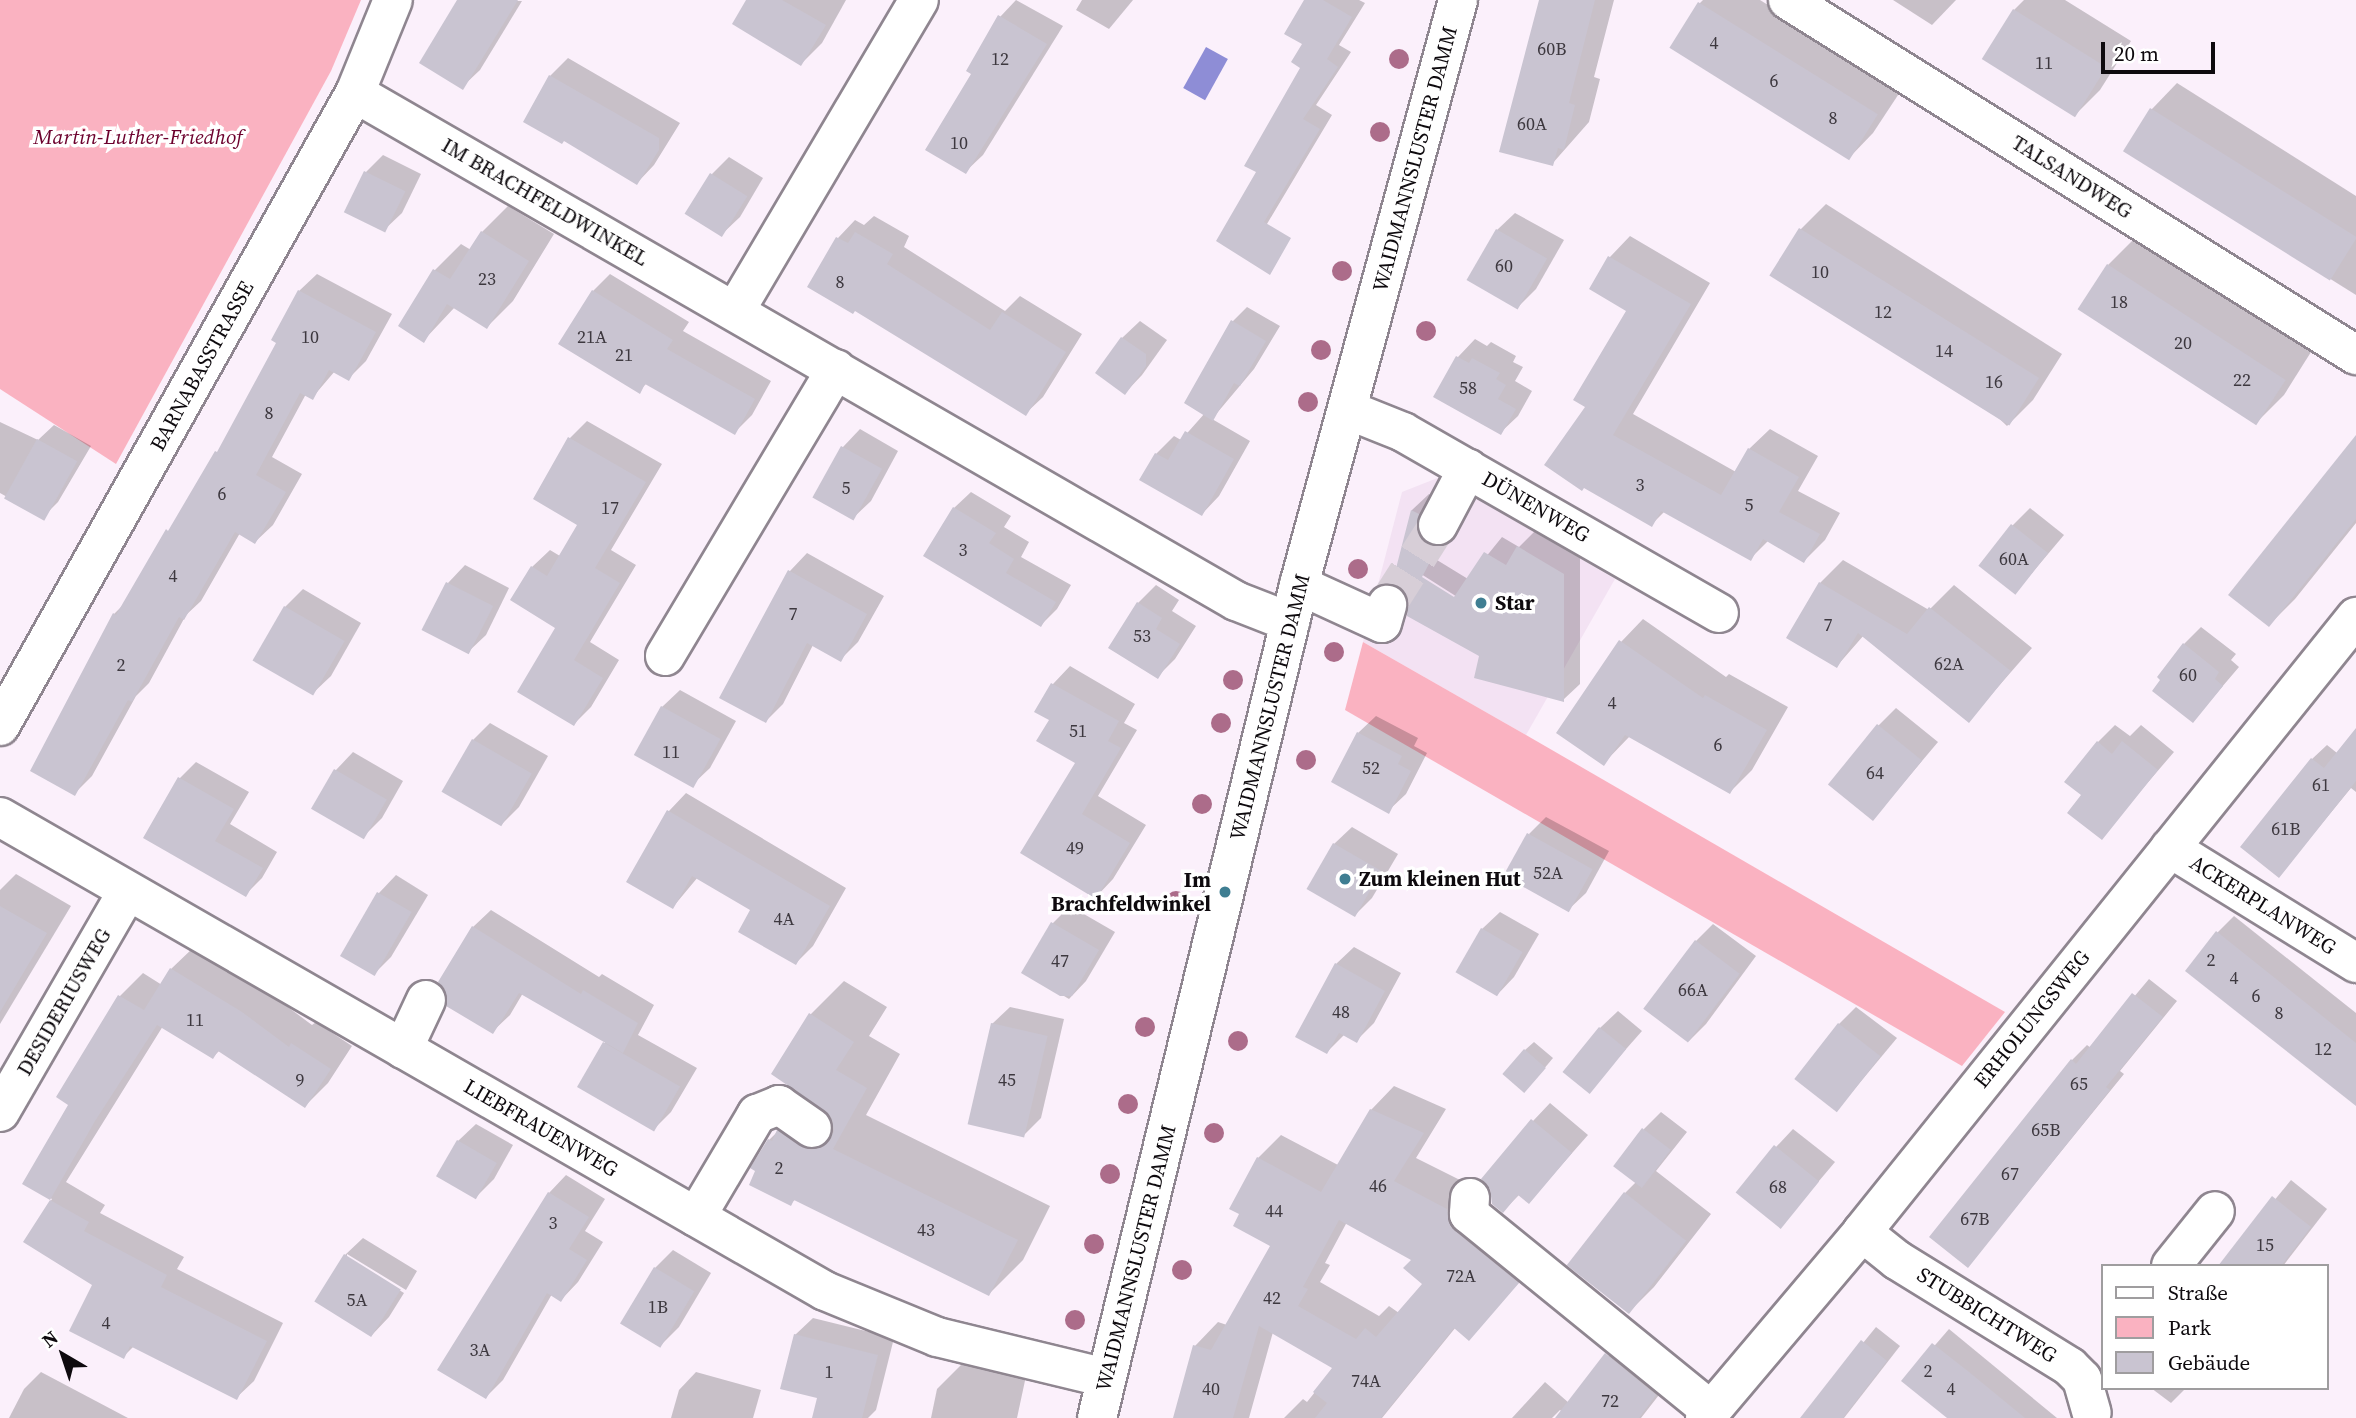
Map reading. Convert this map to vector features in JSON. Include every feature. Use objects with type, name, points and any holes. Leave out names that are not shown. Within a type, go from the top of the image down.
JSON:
[{"type":"street","name":"BARNABASSTRASSE","points":[[0,726],[355,93],[393,0]]},
{"type":"street","points":[[735,311],[919,0]]},
{"type":"street","name":"WAIDMANNSLUSTER DAMM","points":[[1097,1418],[1299,585],[1458,0]]},
{"type":"street","name":"TALSANDWEG","points":[[1788,0],[2356,355]]},
{"type":"street","name":"IM BRACHFELDWINKEL","points":[[355,93],[1237,601],[1290,622]]},
{"type":"street","points":[[665,656],[836,369]]},
{"type":"street","name":"DÜNENWEG","points":[[1348,410],[1403,432],[1719,613]]},
{"type":"street","points":[[1438,525],[1468,468]]},
{"type":"street","points":[[1299,585],[1382,623],[1387,604]]},
{"type":"street","name":"ERHOLUNGSWEG","points":[[1708,1415],[1862,1232],[2356,617]]},
{"type":"street","name":"LIEBFRAUENWEG","points":[[0,817],[825,1291],[937,1338],[1106,1378]]},
{"type":"street","name":"ACKERPLANWEG","points":[[2170,848],[2356,962]]},
{"type":"street","name":"DESIDERIUSWEG","points":[[0,1112],[127,892]]},
{"type":"street","points":[[403,1049],[426,1000]]},
{"type":"street","points":[[696,1217],[757,1114],[779,1105],[812,1128]]},
{"type":"street","points":[[1470,1198],[1469,1214],[1708,1415]]},
{"type":"street","points":[[2173,1264],[2215,1211]]},
{"type":"street","name":"STUBBICHTWEG","points":[[1862,1232],[1897,1260],[2092,1382]]},
{"type":"shaded area","points":[[1440,477],[1615,579],[1526,735],[1363,642],[1402,492]]},
{"type":"green space","name":"Martin-Luther-Friedhof","points":[[0,0],[361,0],[331,71],[116,464],[0,389]]},
{"type":"green space","points":[[1363,642],[2005,1012],[1962,1066],[1345,710]]},
{"type":"water","points":[[1206,47],[1228,59],[1205,100],[1183,88]]},
{"type":"building","points":[[457,0],[518,0],[463,90],[419,63]]},
{"type":"building","points":[[746,0],[782,0],[826,25],[801,66],[732,24]]},
{"type":"building","points":[[1304,0],[1323,0],[1352,17],[1327,59],[1338,67],[1303,119],[1320,129],[1264,222],[1291,238],[1270,275],[1216,241],[1256,172],[1244,166],[1300,68],[1291,62],[1302,44],[1284,34]]},
{"type":"building","points":[[1539,0],[1595,0],[1569,103],[1575,105],[1564,150],[1558,148],[1553,166],[1499,152]]},
{"type":"building","points":[[1698,2],[1878,114],[1849,160],[1669,48]]},
{"type":"building","points":[[2013,9],[2106,67],[2075,117],[1982,59]]},
{"type":"building","points":[[998,15],[1047,44],[966,174],[925,150],[971,74],[966,71]]},
{"type":"building","points":[[549,75],[659,138],[659,150],[637,185],[564,141],[562,144],[523,122]]},
{"type":"building","points":[[2150,108],[2356,237],[2330,281],[2123,151]]},
{"type":"building","points":[[364,171],[405,191],[385,233],[344,212]]},
{"type":"building","points":[[710,173],[747,196],[722,237],[685,214]]},
{"type":"building","points":[[1799,228],[2039,378],[2009,425],[1769,275]]},
{"type":"building","points":[[1496,229],[1547,258],[1518,310],[1466,280]]},
{"type":"building","points":[[481,231],[529,261],[487,329],[447,304],[424,343],[398,326],[433,269],[450,279]]},
{"type":"building","points":[[855,232],[893,254],[887,264],[990,330],[1002,312],[1066,352],[1026,416],[855,311],[853,314],[807,287],[836,237],[848,243]]},
{"type":"building","points":[[1608,256],[1691,304],[1613,435],[1721,495],[1748,448],[1799,477],[1779,512],[1820,534],[1804,563],[1763,539],[1751,561],[1661,511],[1652,527],[1584,488],[1582,491],[1544,465],[1585,407],[1573,400],[1626,311],[1589,289]]},
{"type":"building","points":[[2107,264],[2286,380],[2256,425],[2078,309]]},
{"type":"building","points":[[298,290],[376,332],[349,381],[329,370],[313,400],[300,393],[256,475],[286,492],[255,544],[235,532],[184,620],[179,617],[132,702],[128,700],[75,796],[30,771],[113,613],[116,615],[166,529],[168,531],[215,451],[217,452],[276,343],[271,340]]},
{"type":"building","points":[[592,290],[673,340],[667,349],[755,399],[735,435],[645,384],[640,394],[558,344]]},
{"type":"building","points":[[1231,320],[1266,341],[1240,386],[1234,383],[1213,421],[1184,403]]},
{"type":"building","points":[[1121,337],[1146,354],[1146,366],[1125,395],[1095,373]]},
{"type":"building","points":[[1456,356],[1469,363],[1472,358],[1500,373],[1496,379],[1506,385],[1498,399],[1516,409],[1501,435],[1433,397]]},
{"type":"building","points":[[1185,431],[1234,459],[1202,516],[1139,480],[1155,453],[1168,460]]},
{"type":"building","points":[[2356,435],[2356,519],[2269,627],[2228,595]]},
{"type":"building","points":[[568,437],[646,482],[595,568],[620,583],[574,660],[603,678],[574,726],[517,692],[555,628],[510,600],[531,566],[547,576],[577,525],[533,499]]},
{"type":"building","points":[[37,439],[77,461],[44,521],[4,498]]},
{"type":"building","points":[[841,446],[882,469],[854,520],[812,498]]},
{"type":"building","points":[[953,507],[996,533],[989,543],[1014,559],[1006,573],[1056,602],[1041,627],[923,556]]},
{"type":"building","points":[[1411,510],[1419,514],[1416,527],[1420,537],[1427,544],[1438,547],[1422,577],[1454,597],[1484,552],[1506,565],[1517,546],[1564,574],[1564,702],[1474,678],[1479,656],[1407,616],[1408,599],[1402,589],[1392,584]]},
{"type":"building","points":[[2011,524],[2048,553],[2015,595],[1978,566]]},
{"type":"building","points":[[788,570],[867,614],[841,662],[807,643],[766,723],[719,698]]},
{"type":"building","points":[[446,582],[493,606],[469,654],[421,630]]},
{"type":"building","points":[[1819,582],[1907,634],[1929,607],[2011,671],[1969,723],[1858,633],[1837,668],[1786,638]]},
{"type":"building","points":[[1137,602],[1162,618],[1156,629],[1180,644],[1158,679],[1108,648]]},
{"type":"building","points":[[284,606],[345,641],[313,696],[252,661]]},
{"type":"building","points":[[1619,640],[1703,698],[1705,695],[1767,730],[1730,794],[1625,735],[1604,766],[1556,733]]},
{"type":"building","points":[[2183,643],[2219,672],[2215,679],[2223,686],[2193,723],[2152,691],[2160,680],[2157,677]]},
{"type":"building","points":[[1051,683],[1119,721],[1108,741],[1121,748],[1082,814],[1130,843],[1096,899],[1020,853],[1075,763],[1036,741],[1049,720],[1034,712]]},
{"type":"building","points":[[661,706],[720,739],[693,788],[634,755]]},
{"type":"building","points":[[1877,724],[1922,761],[1873,821],[1828,785]]},
{"type":"building","points":[[2356,728],[2356,781],[2279,878],[2240,847],[2311,758],[2324,768]]},
{"type":"building","points":[[1357,732],[1402,756],[1398,764],[1411,771],[1389,814],[1331,782]]},
{"type":"building","points":[[472,739],[532,774],[501,826],[442,792]]},
{"type":"building","points":[[2097,741],[2112,754],[2122,741],[2158,770],[2102,840],[2067,813],[2081,795],[2064,782]]},
{"type":"building","points":[[334,769],[387,800],[364,839],[311,809]]},
{"type":"building","points":[[178,777],[234,809],[215,841],[263,868],[246,897],[143,838]]},
{"type":"building","points":[[667,810],[830,906],[796,965],[738,932],[750,910],[692,876],[673,909],[626,882]]},
{"type":"building","points":[[1527,833],[1593,869],[1569,912],[1503,876]]},
{"type":"building","name":"Zum kleinen Hut","points":[[1333,843],[1381,871],[1355,917],[1306,889]]},
{"type":"building","points":[[377,892],[412,912],[375,976],[340,956]]},
{"type":"building","points":[[0,906],[47,933],[0,1012]]},
{"type":"building","points":[[1051,922],[1099,950],[1072,996],[1060,996],[1021,973]]},
{"type":"building","points":[[472,926],[581,994],[583,990],[638,1023],[623,1053],[519,993],[493,1034],[446,1006],[444,988],[438,982]]},
{"type":"building","points":[[1481,928],[1523,952],[1497,996],[1456,972]]},
{"type":"building","points":[[2216,931],[2356,1043],[2356,1106],[2185,971]]},
{"type":"building","points":[[1695,940],[1740,974],[1688,1042],[1643,1009]]},
{"type":"building","points":[[1335,963],[1385,991],[1357,1043],[1339,1033],[1327,1054],[1295,1037]]},
{"type":"building","points":[[170,968],[242,1012],[289,1047],[291,1043],[331,1069],[305,1108],[218,1051],[213,1059],[157,1025],[95,1121],[50,1200],[22,1184],[68,1105],[56,1097],[118,995],[144,1010]]},
{"type":"building","points":[[2132,993],[2163,1017],[2106,1087],[2110,1090],[1968,1268],[1929,1237],[2071,1059],[2076,1064]]},
{"type":"building","points":[[809,1013],[854,1042],[836,1070],[867,1088],[833,1149],[1018,1240],[989,1296],[794,1200],[791,1206],[749,1185],[755,1171],[750,1168],[768,1139],[772,1141],[777,1130],[811,1150],[822,1147],[830,1140],[834,1131],[832,1119],[825,1111],[771,1074]]},
{"type":"building","points":[[991,1023],[1048,1036],[1024,1137],[968,1124]]},
{"type":"building","points":[[1838,1023],[1881,1056],[1837,1112],[1794,1079]]},
{"type":"building","points":[[1599,1027],[1626,1049],[1590,1094],[1562,1072]]},
{"type":"building","points":[[603,1042],[680,1086],[654,1132],[577,1087]]},
{"type":"building","points":[[1524,1049],[1546,1068],[1524,1093],[1502,1074]]},
{"type":"building","points":[[1370,1109],[1424,1133],[1394,1181],[1447,1209],[1449,1222],[1455,1231],[1519,1283],[1469,1341],[1454,1328],[1381,1418],[1315,1418],[1327,1403],[1313,1392],[1332,1368],[1259,1326],[1233,1418],[1173,1418],[1193,1345],[1211,1350],[1270,1246],[1233,1226],[1239,1214],[1229,1209],[1257,1157],[1321,1192]],"holes":[[[1339,1220],[1411,1260],[1403,1268],[1422,1284],[1376,1337],[1365,1328],[1356,1339],[1298,1306],[1308,1289],[1303,1287]]]},
{"type":"building","points":[[1531,1119],[1572,1153],[1529,1204],[1518,1195],[1503,1213],[1492,1204],[1490,1189],[1481,1179]]},
{"type":"building","points":[[1642,1128],[1671,1150],[1642,1188],[1613,1166]]},
{"type":"building","points":[[457,1140],[497,1163],[476,1199],[436,1176]]},
{"type":"building","points":[[1774,1145],[1819,1182],[1781,1229],[1736,1192]]},
{"type":"building","points":[[548,1192],[589,1217],[569,1249],[587,1260],[561,1302],[547,1293],[486,1399],[437,1370]]},
{"type":"building","points":[[1624,1192],[1686,1241],[1629,1314],[1567,1265]]},
{"type":"building","points":[[2272,1196],[2311,1227],[2283,1264],[2220,1264]]},
{"type":"building","points":[[50,1200],[89,1222],[84,1231],[167,1275],[161,1287],[267,1341],[237,1400],[130,1346],[124,1359],[69,1331],[92,1285],[23,1242]]},
{"type":"building","points":[[344,1254],[401,1290],[371,1337],[314,1301]]},
{"type":"building","points":[[654,1267],[694,1291],[660,1348],[620,1324]]},
{"type":"building","points":[[794,1334],[878,1355],[862,1418],[812,1418],[817,1398],[780,1389]]},
{"type":"building","points":[[1861,1340],[1887,1361],[1843,1418],[1800,1418]]},
{"type":"building","points":[[1932,1343],[2025,1418],[1947,1418],[1901,1381]]},
{"type":"building","points":[[1605,1353],[1656,1395],[1639,1418],[1555,1418]]},
{"type":"tunnel","points":[[1387,605],[1438,525]]},
{"type":"place","name":"Star","points":[[1481,603]]},
{"type":"place","name":"Zum kleinen Hut","points":[[1345,879]]},
{"type":"place","name":"Im Brachfeldwinkel","points":[[1225,892]]}]
